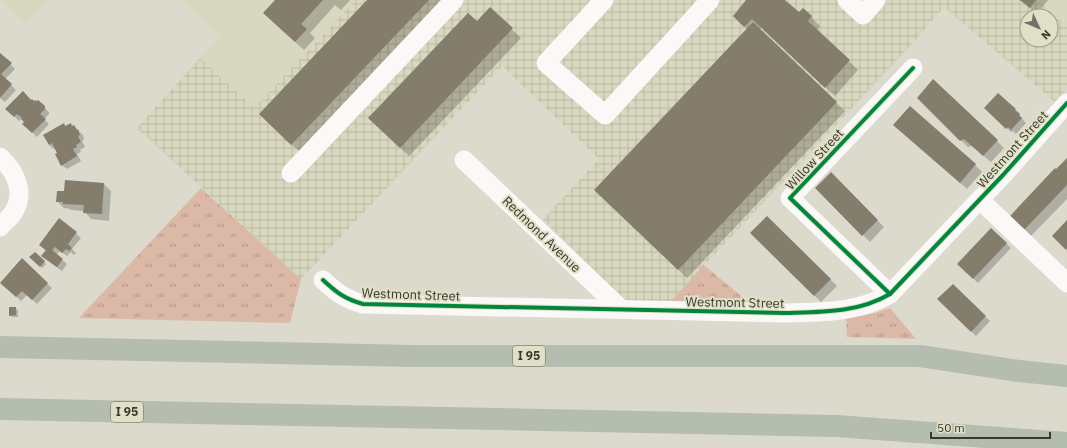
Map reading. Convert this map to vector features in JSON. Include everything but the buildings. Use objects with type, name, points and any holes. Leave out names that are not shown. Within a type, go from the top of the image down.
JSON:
[{"type":"highway","name":"I 95","points":[[0,347],[412,356],[920,356],[1019,371],[1062,375]]},
{"type":"highway","name":"I 95","points":[[0,409],[836,426],[1067,443]]},
{"type":"street","points":[[291,173],[454,0]]},
{"type":"street","points":[[604,0],[546,63],[605,115],[710,0]]},
{"type":"street","points":[[847,0],[863,15],[876,0]]},
{"type":"street","name":"Willow Street","points":[[890,294],[790,198],[913,68]]},
{"type":"street","name":"Westmont Street","points":[[323,280],[337,293],[349,300],[363,304],[785,313],[821,312],[858,307],[879,300],[890,294],[980,200],[1067,103]]},
{"type":"street","points":[[0,158],[10,167],[17,180],[20,192],[13,213],[0,227]]},
{"type":"street","name":"Redmond Avenue","points":[[464,160],[621,309]]},
{"type":"street","points":[[980,200],[1063,272]]},
{"type":"shaded area","points":[[1,0],[49,0],[26,24]]},
{"type":"shaded area","points":[[180,0],[356,0],[254,108],[200,58],[221,36]]},
{"type":"shaded area","points":[[356,0],[503,0],[509,3],[512,0],[1041,0],[1040,2],[1046,8],[1019,8],[1019,48],[1059,48],[1059,20],[1067,27],[1067,88],[1055,102],[944,7],[911,45],[670,302],[627,303],[543,219],[599,159],[502,66],[301,279],[137,128],[200,58],[254,108]]},
{"type":"shaded area","points":[[1041,0],[1067,0],[1067,27],[1059,20],[1059,8],[1046,8],[1040,2]]},
{"type":"green space","points":[[201,188],[301,279],[290,323],[79,318]]},
{"type":"green space","points":[[704,265],[753,306],[670,302]]},
{"type":"green space","points":[[890,308],[916,339],[847,337],[846,318],[875,313]]},
{"type":"cycle path","points":[[890,294],[790,198],[913,68]]},
{"type":"cycle path","points":[[323,280],[342,295],[363,304],[785,313],[826,312],[865,305],[890,294],[1003,175],[1067,103]]}]
